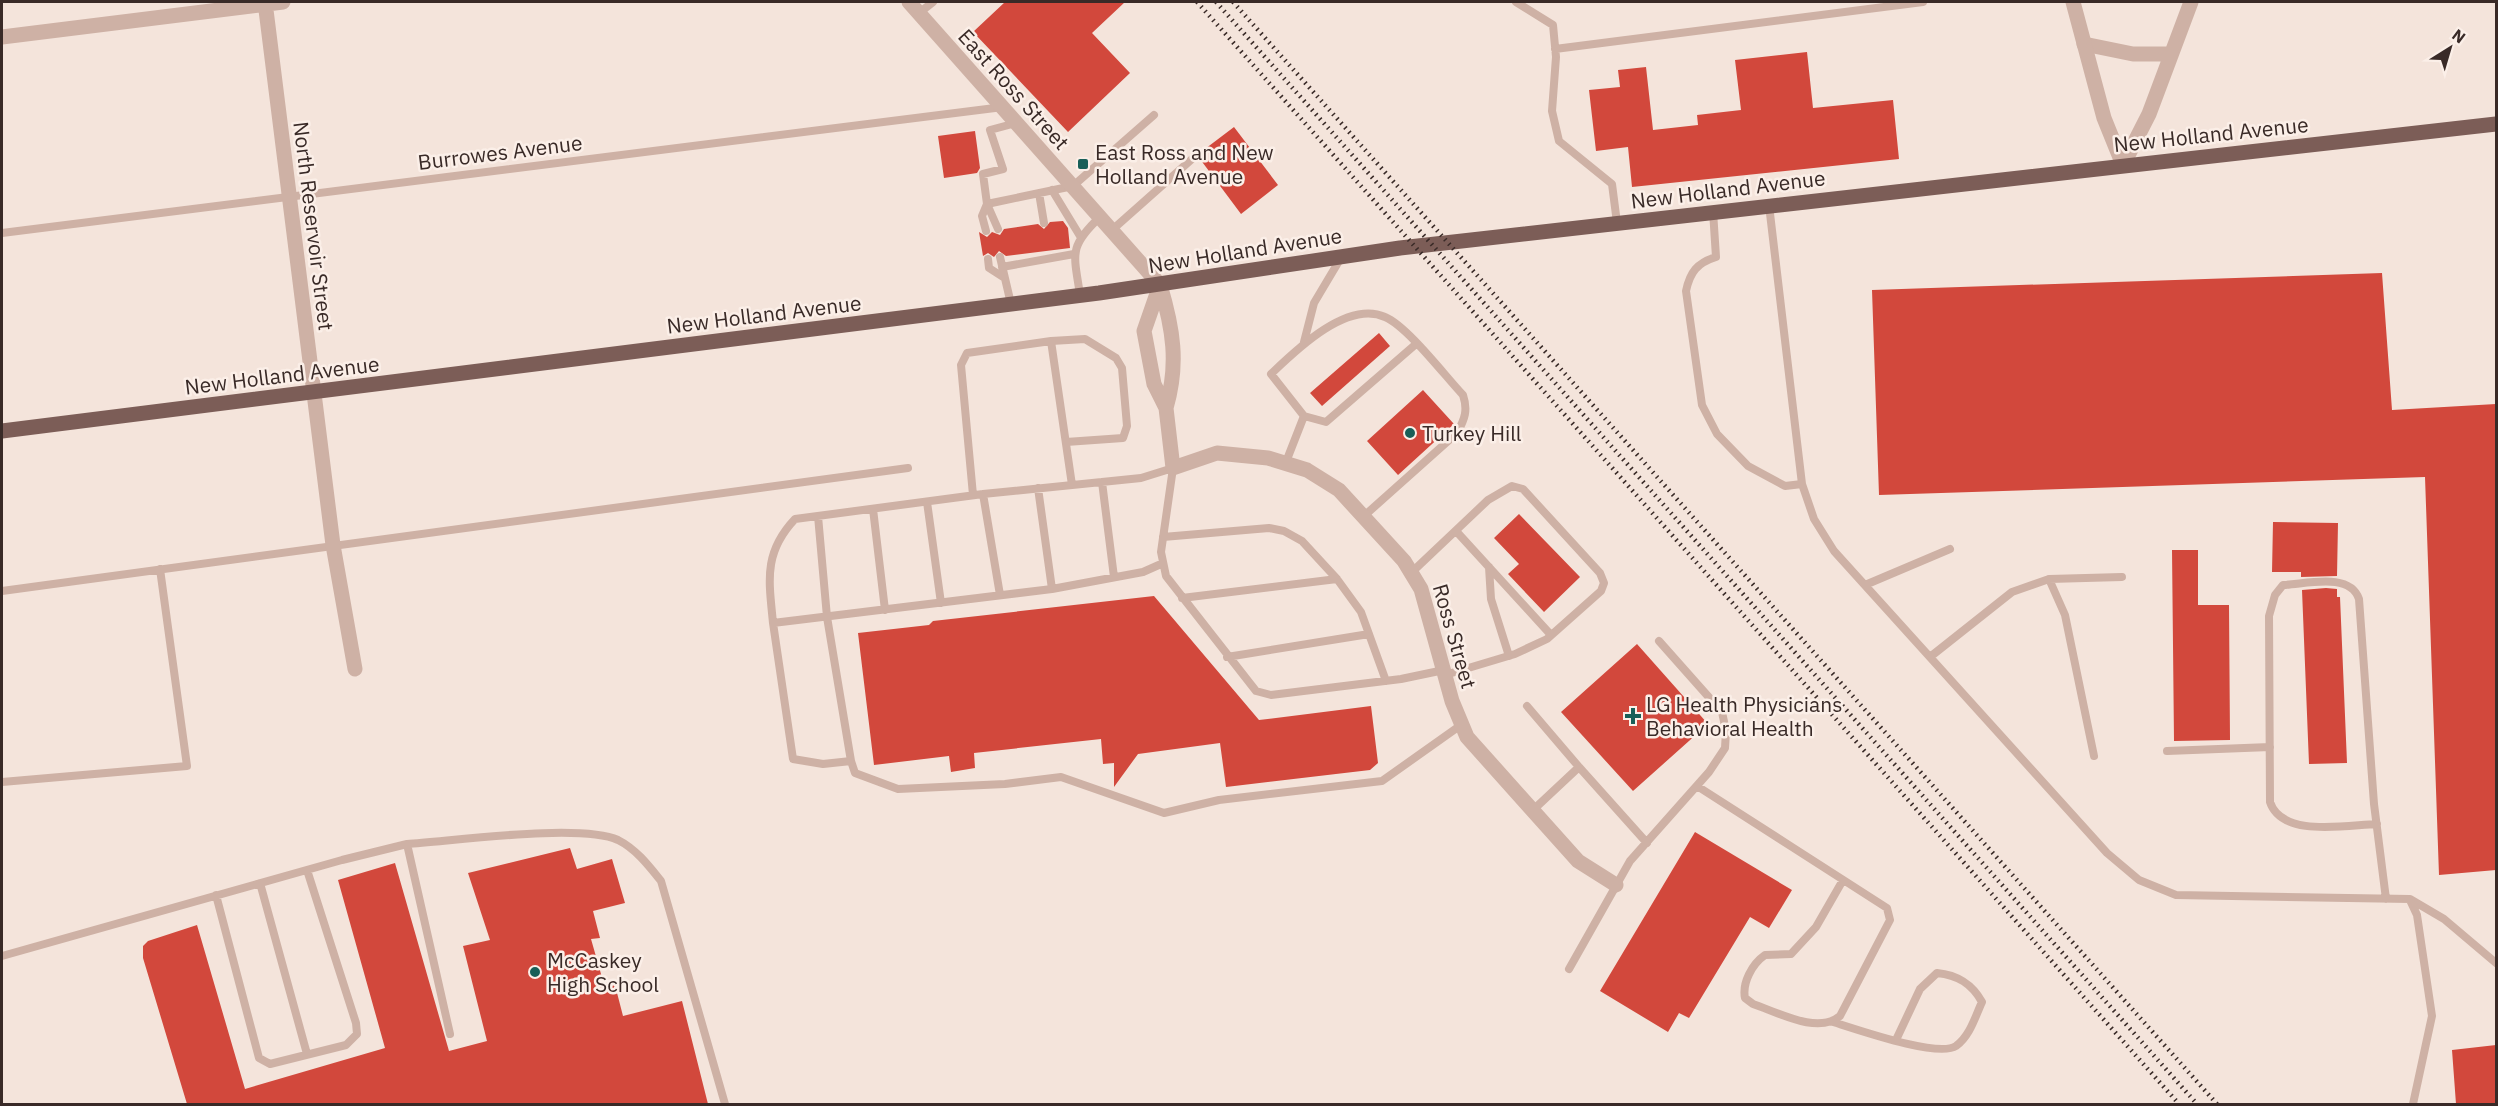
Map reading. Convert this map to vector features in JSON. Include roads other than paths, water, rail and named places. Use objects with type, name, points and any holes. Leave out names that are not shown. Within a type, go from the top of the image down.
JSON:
[{"type":"main road","name":"New Holland Avenue","points":[[2,431],[1160,285],[1342,256],[1617,222],[2496,124]]},
{"type":"street","points":[[2,37],[282,2]]},
{"type":"street","name":"East Ross Street","points":[[909,2],[1160,285]]},
{"type":"street","points":[[2073,2],[2104,118],[2123,165]]},
{"type":"street","points":[[2123,165],[2149,114],[2191,2]]},
{"type":"street","name":"North Reservoir Street","points":[[265,3],[333,544],[355,669]]},
{"type":"street","points":[[2084,44],[2133,54],[2171,54]]},
{"type":"street","points":[[1160,285],[1144,331],[1154,384],[1166,408],[1173,468]]},
{"type":"street","points":[[1160,285],[1171,321],[1174,381],[1166,408]]},
{"type":"street","name":"Ross Street","points":[[1173,468],[1217,453],[1286,462],[1323,479],[1339,490],[1412,572],[1427,606],[1461,725],[1480,754],[1578,861],[1616,885]]},
{"type":"lane","points":[[919,13],[933,2]]},
{"type":"lane","points":[[1516,2],[1553,25],[1555,49],[1552,111],[1559,141],[1612,184],[1617,222]]},
{"type":"lane","points":[[1555,49],[1923,2]]},
{"type":"lane","name":"Burrowes Avenue","points":[[2,233],[1003,107]]},
{"type":"lane","points":[[987,204],[1073,186],[1154,115]]},
{"type":"lane","points":[[998,230],[987,204],[983,174],[1003,169],[990,129],[1016,123]]},
{"type":"lane","points":[[1112,230],[1192,159]]},
{"type":"lane","points":[[1052,190],[1080,236]]},
{"type":"lane","points":[[1039,193],[1044,223]]},
{"type":"lane","points":[[986,231],[982,216],[987,204]]},
{"type":"lane","points":[[1769,205],[1802,484],[1823,537],[2107,854],[2131,874],[2156,889],[2198,897],[2410,899],[2445,919],[2496,963]]},
{"type":"lane","points":[[1713,211],[1716,257],[1701,262],[1689,276],[1686,291],[1702,405],[1717,434],[1748,466],[1785,486],[1802,484]]},
{"type":"lane","points":[[1080,295],[1074,254],[1080,236],[1100,217]]},
{"type":"lane","points":[[1002,267],[1051,254],[1074,254]]},
{"type":"lane","points":[[1304,342],[1314,303],[1342,256]]},
{"type":"lane","points":[[1000,257],[1011,304]]},
{"type":"lane","points":[[988,259],[989,268],[1003,277]]},
{"type":"lane","points":[[1364,516],[1457,433],[1465,421],[1467,406],[1463,395],[1401,327],[1385,317],[1370,313],[1353,315],[1304,342],[1271,374],[1304,416],[1326,422],[1416,344]]},
{"type":"lane","points":[[973,495],[961,365],[967,353],[1051,341],[1084,339],[1116,358],[1122,368],[1127,426],[1123,438],[1066,442]]},
{"type":"lane","points":[[1051,341],[1072,485]]},
{"type":"lane","points":[[1286,462],[1304,416]]},
{"type":"lane","points":[[2,591],[333,544],[908,468]]},
{"type":"lane","points":[[851,761],[823,764],[794,759],[773,623],[768,570],[783,531],[795,519],[973,495],[1153,476],[1173,468]]},
{"type":"lane","points":[[1173,468],[1161,564],[1166,576],[1249,685],[1264,695],[1445,672],[1509,656],[1551,635],[1601,591],[1604,583],[1600,573],[1523,489],[1512,486],[1488,500],[1412,572]]},
{"type":"lane","points":[[1102,482],[1114,577]]},
{"type":"lane","points":[[1038,488],[1052,589]]},
{"type":"lane","points":[[983,494],[1000,595]]},
{"type":"lane","points":[[927,501],[941,603]]},
{"type":"lane","points":[[873,509],[885,610]]},
{"type":"lane","points":[[818,516],[827,617],[851,761],[855,773],[898,789],[1005,784],[1061,777],[1164,813],[1219,800],[1382,781],[1461,725]]},
{"type":"lane","points":[[1163,537],[1269,528],[1284,531],[1302,541],[1337,579],[1361,612],[1386,681]]},
{"type":"lane","points":[[1456,531],[1551,635]]},
{"type":"lane","points":[[1865,585],[1950,549]]},
{"type":"lane","points":[[773,623],[1052,589],[1143,572],[1161,564]]},
{"type":"lane","points":[[1489,567],[1491,599],[1509,656]]},
{"type":"lane","points":[[2,782],[187,766],[160,569]]},
{"type":"lane","points":[[1930,657],[2012,592],[2049,579],[2121,577]]},
{"type":"lane","points":[[1182,598],[1337,579]]},
{"type":"lane","points":[[2049,579],[2066,615],[2094,756]]},
{"type":"lane","points":[[2377,824],[2299,826],[2285,821],[2273,812],[2270,802],[2270,616],[2275,594],[2283,585],[2343,582],[2354,588],[2359,599],[2377,824],[2386,899]]},
{"type":"lane","points":[[1227,657],[1369,634]]},
{"type":"lane","points":[[1569,969],[1630,861],[1697,786],[1725,748],[1726,731],[1722,712],[1659,640]]},
{"type":"lane","points":[[1527,706],[1647,843]]},
{"type":"lane","points":[[2167,751],[2270,747]]},
{"type":"lane","points":[[1532,811],[1579,767]]},
{"type":"lane","points":[[1697,786],[1887,908],[1890,920],[1840,1016],[1833,1022]]},
{"type":"lane","points":[[2,956],[407,844],[575,832],[618,840],[644,859],[661,881],[725,1104]]},
{"type":"lane","points":[[407,844],[450,1034]]},
{"type":"lane","points":[[216,895],[258,1058],[270,1064],[346,1045],[357,1034],[356,1023],[307,870]]},
{"type":"lane","points":[[1843,880],[1816,927],[1791,954],[1765,955],[1758,960],[1743,989],[1745,998],[1753,1004],[1819,1025],[1833,1022],[1896,1040],[1935,1051],[1955,1047],[1970,1030],[1982,1002],[1974,988],[1951,974],[1937,973],[1920,989],[1896,1040]]},
{"type":"lane","points":[[260,883],[307,1054]]},
{"type":"lane","points":[[2410,899],[2417,915],[2432,1016],[2413,1104]]},
{"type":"railway","points":[[1197,2],[2179,1104]]},
{"type":"railway","points":[[1216,2],[2197,1104]]},
{"type":"railway","points":[[1233,2],[2217,1104]]},
{"type":"place","name":"East Ross and New Holland Avenue","points":[[1083,164]]},
{"type":"place","name":"Turkey Hill","points":[[1410,433]]},
{"type":"place","name":"LG Health Physicians Behavioral Health","points":[[1633,716]]},
{"type":"place","name":"McCaskey High School","points":[[535,972]]}]
